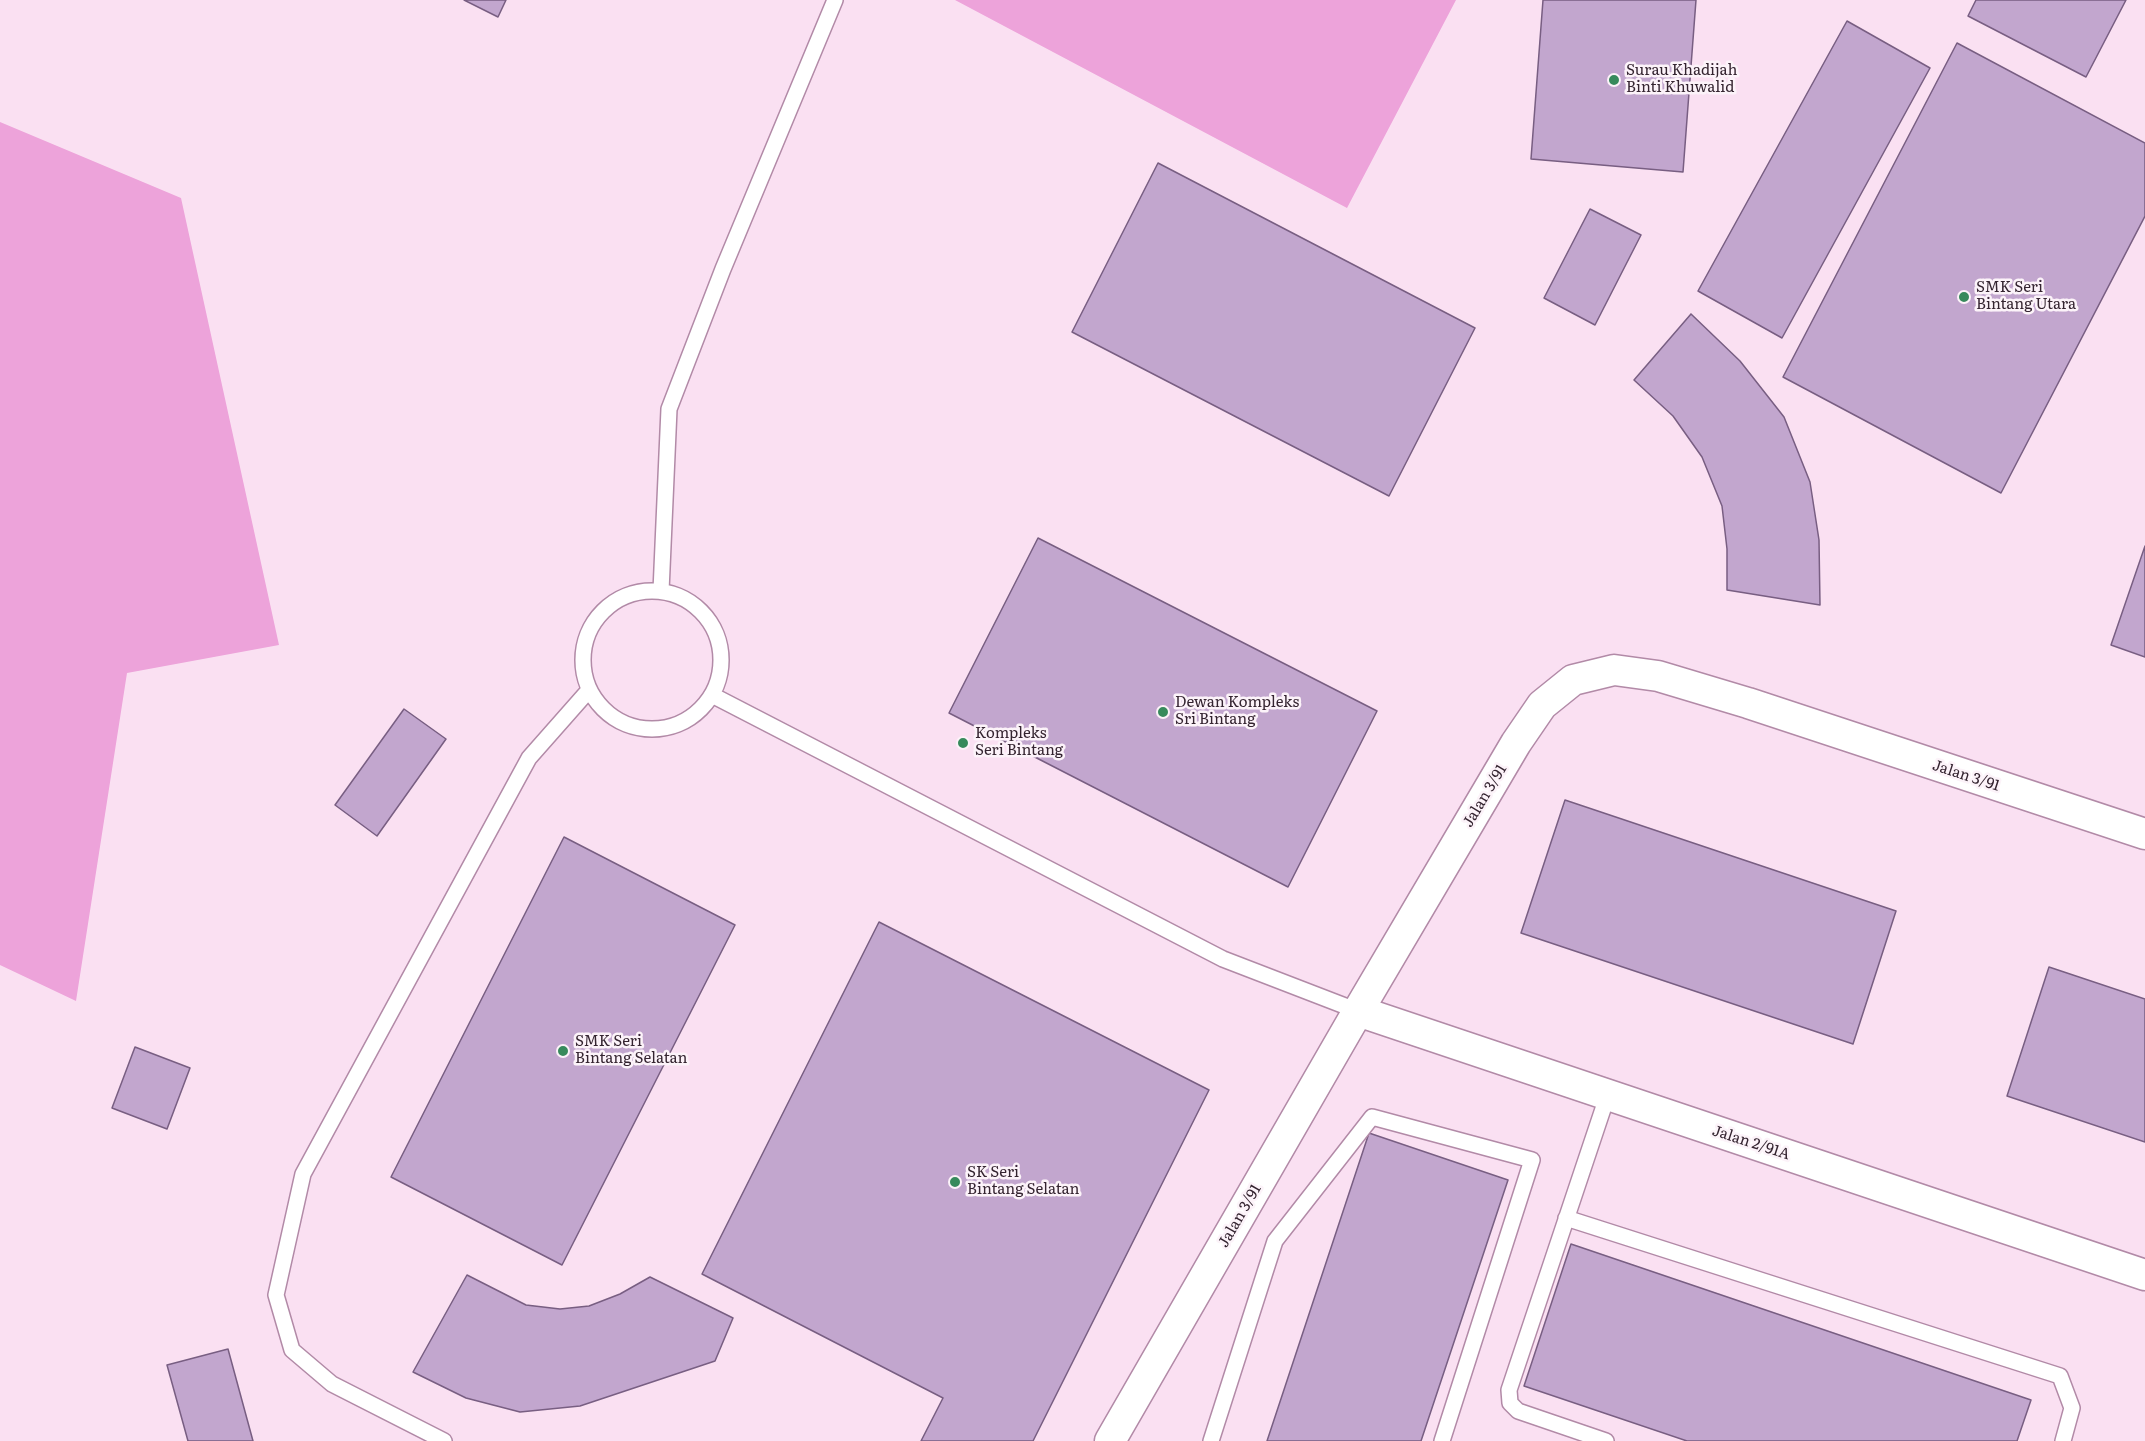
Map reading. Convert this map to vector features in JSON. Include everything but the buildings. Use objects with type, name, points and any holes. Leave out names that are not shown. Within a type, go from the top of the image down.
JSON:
[{"type":"street","name":"Jalan 3/91","points":[[1110,1441],[1358,1011],[1516,743],[1542,705],[1573,680],[1614,670],[1658,676],[1748,703],[2145,834]]},
{"type":"street","name":"Jalan 2/91A","points":[[1358,1011],[2145,1275]]},
{"type":"lane","points":[[661,591],[669,409],[723,269],[835,0]]},
{"type":"lane","points":[[661,591],[683,598],[701,612],[714,630],[721,652],[720,675],[712,695],[699,712],[681,724],[660,729],[638,729],[619,721],[602,708],[589,690],[584,670],[584,648],[591,628],[603,611],[620,599],[640,592],[661,591]]},
{"type":"lane","points":[[444,1441],[332,1384],[292,1350],[276,1295],[303,1174],[529,758],[589,690]]},
{"type":"lane","points":[[712,695],[1223,959],[1358,1011]]},
{"type":"lane","points":[[1606,1441],[1518,1411],[1510,1403],[1509,1389],[1608,1094]]},
{"type":"lane","points":[[1211,1441],[1275,1241],[1372,1117],[1532,1160],[1442,1441]]},
{"type":"lane","points":[[1566,1218],[2060,1376],[2072,1408],[2063,1441]]},
{"type":"shaded area","points":[[955,0],[1456,0],[1347,208]]},
{"type":"shaded area","points":[[0,122],[181,198],[279,645],[127,673],[76,1001],[0,965]]},
{"type":"place","name":"Surau Khadijah Binti Khuwalid","points":[[1614,80]]},
{"type":"place","name":"SMK Seri Bintang Utara","points":[[1964,297]]},
{"type":"place","name":"Dewan Kompleks Sri Bintang","points":[[1163,712]]},
{"type":"place","name":"Kompleks Seri Bintang","points":[[963,743]]},
{"type":"place","name":"SMK Seri Bintang Selatan","points":[[563,1051]]},
{"type":"place","name":"SK Seri Bintang Selatan","points":[[955,1182]]}]
